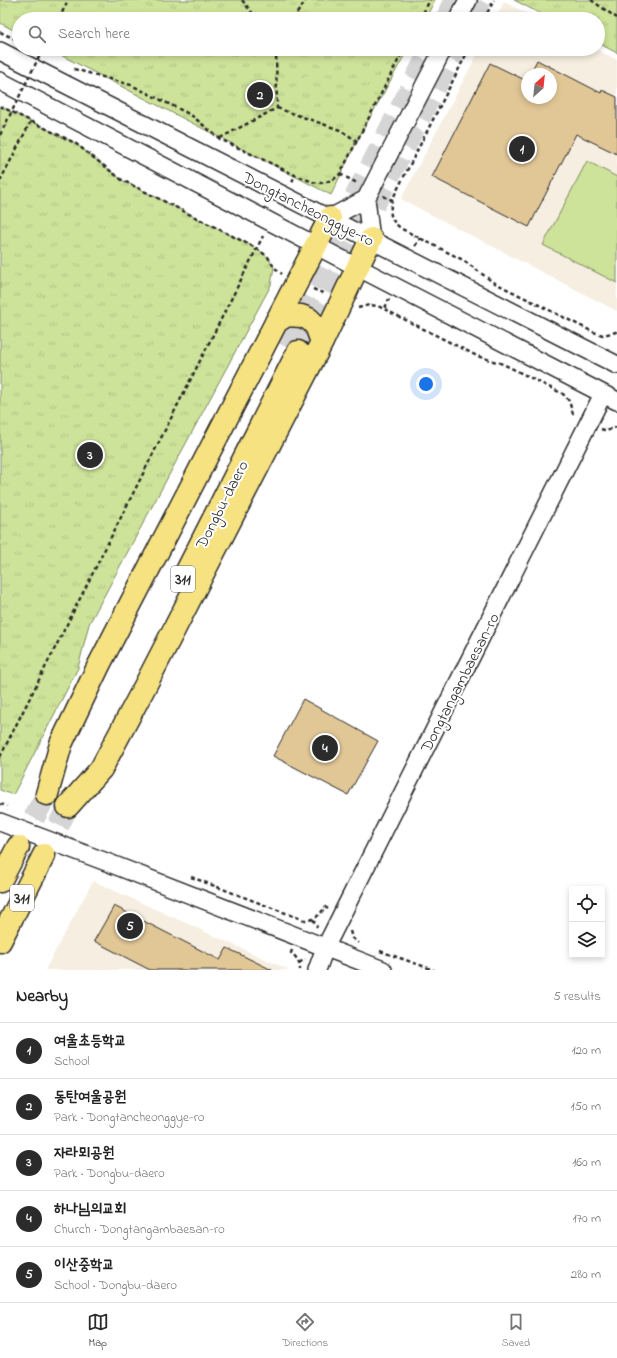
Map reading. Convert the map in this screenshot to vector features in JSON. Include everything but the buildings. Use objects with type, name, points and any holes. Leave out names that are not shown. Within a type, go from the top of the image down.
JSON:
[{"type":"highway","points":[[276,322],[330,218]]},
{"type":"highway","points":[[322,342],[371,239]]},
{"type":"highway","points":[[276,322],[287,316],[301,316],[309,319],[316,326],[322,342]]},
{"type":"highway","name":"Dongbu-daero","points":[[276,322],[99,665],[61,744],[47,794],[289,348],[68,806],[101,769],[148,681],[322,342]]},
{"type":"highway","name":"311","points":[[0,881],[18,847]]},
{"type":"highway","name":"311","points":[[0,941],[44,855]]},
{"type":"street","points":[[462,12],[468,0]]},
{"type":"street","name":"Dongtancheonggye-ro","points":[[0,51],[617,365]]},
{"type":"street","points":[[371,239],[366,199],[439,56]]},
{"type":"street","name":"Dongtancheonggye-ro","points":[[0,81],[395,287],[610,397]]},
{"type":"street","points":[[330,218],[366,199]]},
{"type":"street","name":"Dongtangambaesan-ro","points":[[317,970],[325,948],[610,397]]},
{"type":"street","points":[[0,822],[110,863],[383,970]]},
{"type":"path","points":[[62,12],[68,0]]},
{"type":"path","points":[[242,0],[251,12]]},
{"type":"path","points":[[298,12],[306,0]]},
{"type":"path","points":[[424,12],[430,0]]},
{"type":"path","points":[[488,12],[494,0]]},
{"type":"path","points":[[591,0],[617,18]]},
{"type":"path","points":[[0,32],[12,38]]},
{"type":"path","points":[[0,135],[40,56]]},
{"type":"path","points":[[276,56],[277,108]]},
{"type":"path","points":[[69,67],[131,85],[190,115],[220,139],[295,175],[312,182],[320,183],[333,180],[340,174],[400,56]]},
{"type":"path","points":[[465,56],[392,200],[390,212],[393,222],[402,229],[463,260],[493,282],[593,332],[602,335],[617,332]]},
{"type":"path","points":[[0,106],[75,143],[122,180],[256,248],[268,257],[274,268],[280,273],[355,309],[369,305],[378,306],[477,356],[504,364],[563,394],[570,401],[573,414]]},
{"type":"path","points":[[220,139],[277,108],[340,130],[357,141]]},
{"type":"path","points":[[0,181],[31,121]]},
{"type":"path","points":[[0,757],[256,248]]},
{"type":"path","points":[[607,431],[617,427]]},
{"type":"path","points":[[0,804],[7,807]]},
{"type":"path","points":[[186,874],[304,920],[309,920],[319,916],[325,907]]},
{"type":"path","points":[[350,928],[352,938],[360,943]]},
{"type":"path","points":[[375,948],[434,970]]},
{"type":"path","points":[[291,953],[298,960],[300,970]]},
{"type":"shaded area","points":[[504,2],[524,12],[499,12]]},
{"type":"shaded area","points":[[605,54],[617,60],[617,311],[401,199],[476,56],[605,56]]},
{"type":"shaded area","points":[[93,881],[289,970],[45,970]]},
{"type":"green space","points":[[0,0],[435,0],[429,12],[12,12],[12,29],[0,23]]},
{"type":"green space","points":[[514,0],[617,0],[617,53],[605,47],[605,12],[537,12]]},
{"type":"green space","points":[[63,56],[404,56],[357,141],[331,195]]},
{"type":"green space","points":[[0,106],[75,143],[122,180],[256,248],[268,257],[274,267],[271,285],[89,624],[78,668],[13,795],[0,790]]},
{"type":"green space","points":[[587,161],[617,177],[617,283],[543,245]]},
{"type":"tunnel","points":[[450,12],[456,0]]},
{"type":"tunnel","points":[[474,12],[480,0]]},
{"type":"tunnel","points":[[280,344],[427,56]]},
{"type":"tunnel","points":[[298,352],[451,56]]},
{"type":"tunnel","points":[[18,847],[47,794]]},
{"type":"tunnel","points":[[44,855],[68,806]]},
{"type":"place","name":"동탄여울공원","points":[[260,95]]},
{"type":"place","name":"여울초등학교","points":[[522,149]]},
{"type":"place","name":"자라뫼공원","points":[[90,455]]},
{"type":"place","name":"하나님의교회","points":[[325,748]]},
{"type":"place","name":"이산중학교","points":[[130,926]]}]
